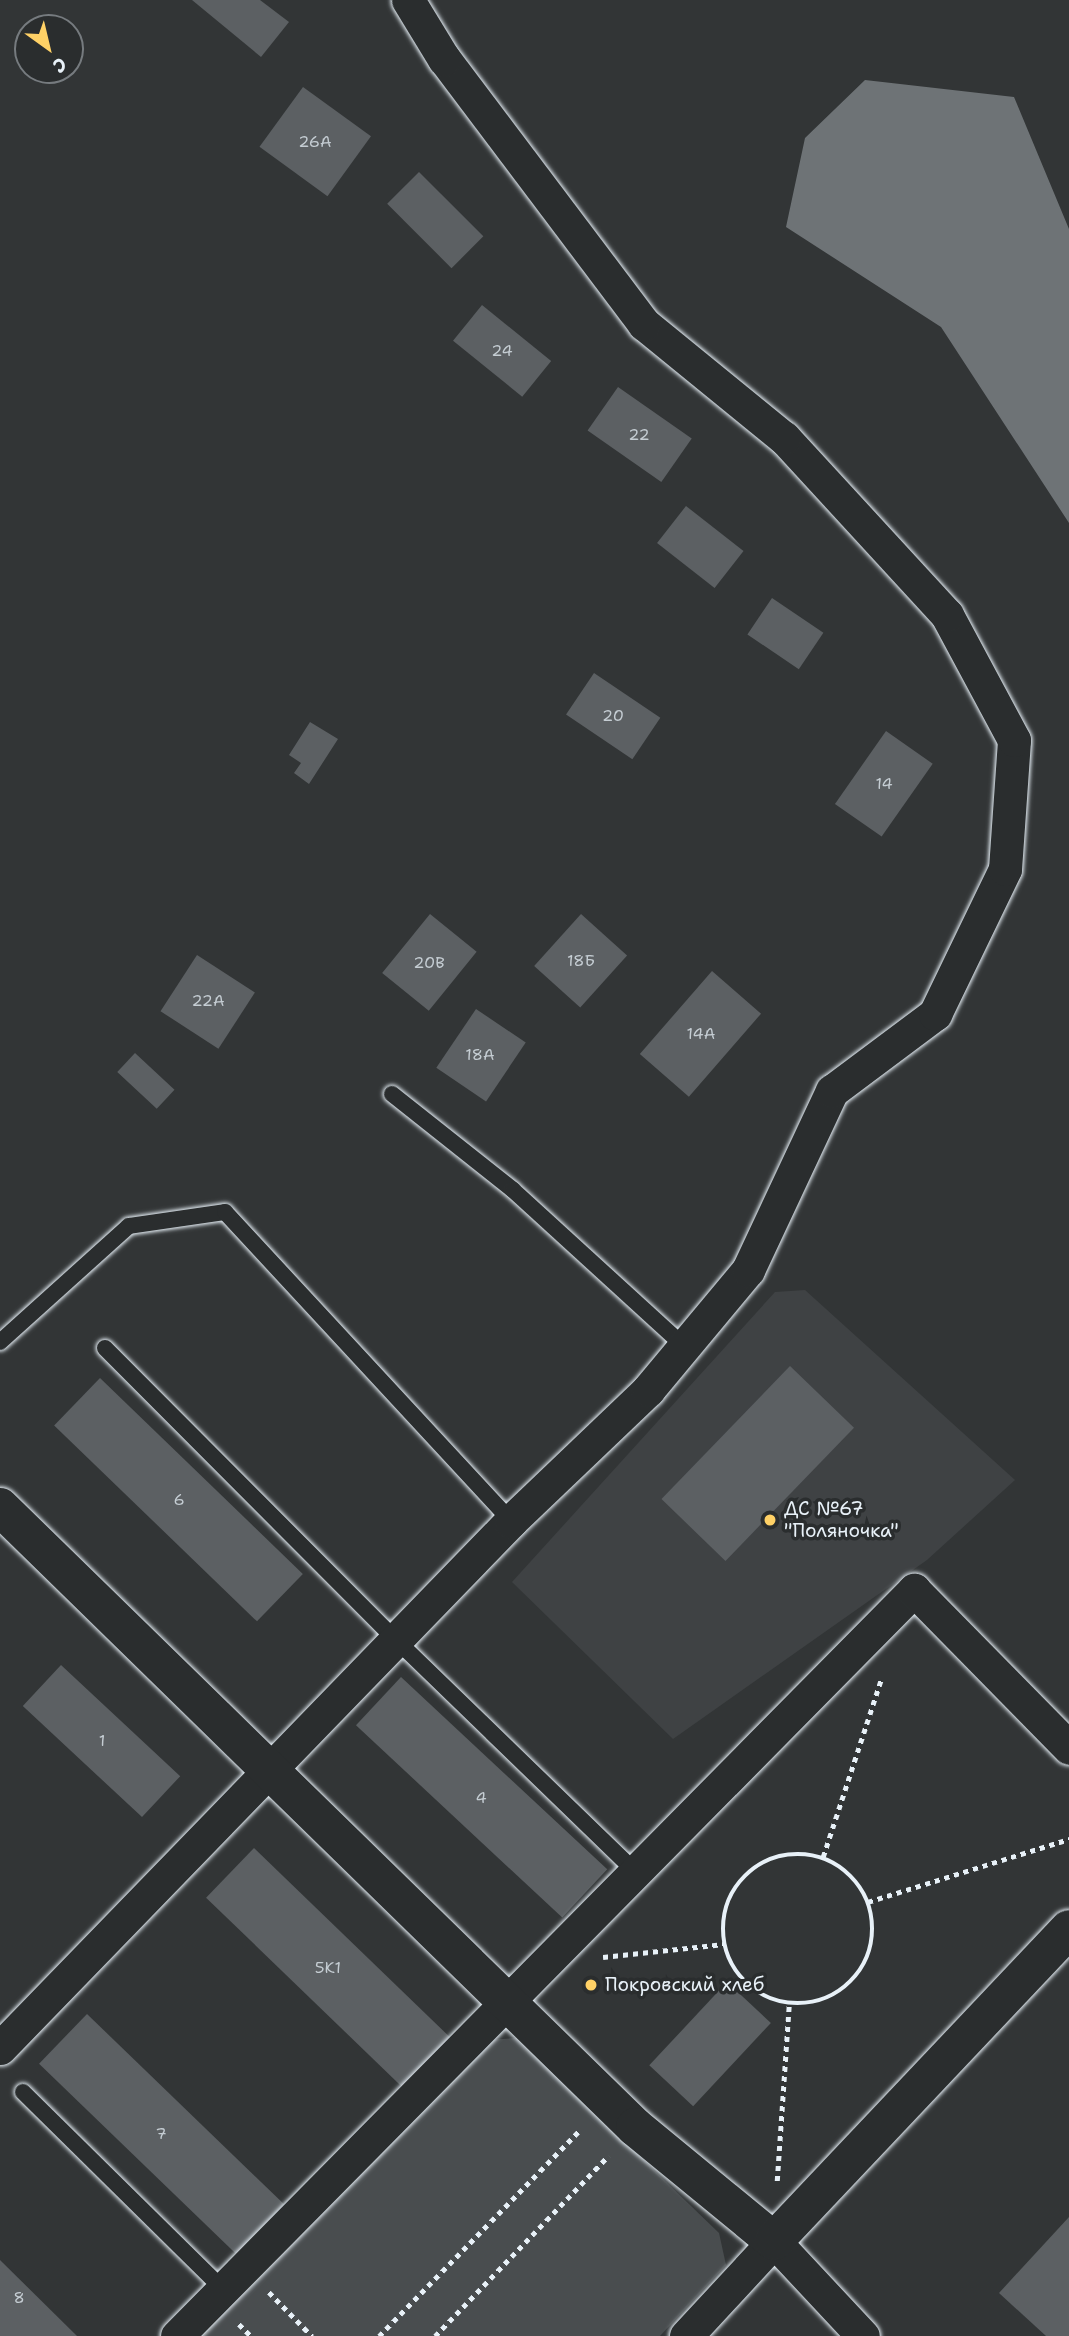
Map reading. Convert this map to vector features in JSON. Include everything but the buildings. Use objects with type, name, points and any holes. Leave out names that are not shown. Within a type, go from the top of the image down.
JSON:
[{"type":"street","points":[[0,2048],[511,1521],[648,1390],[748,1270],[832,1091],[935,1014],[1005,869],[1014,740],[947,615],[784,438],[644,324],[444,59],[408,0]]},
{"type":"street","points":[[0,1507],[272,1769],[635,2127],[774,2241],[863,2336]]},
{"type":"street","points":[[177,2336],[914,1590],[1069,1748]]},
{"type":"street","points":[[686,2336],[1069,1929]]},
{"type":"lane","points":[[392,1094],[513,1190],[684,1346]]},
{"type":"lane","points":[[0,1342],[129,1226],[225,1212],[511,1521]]},
{"type":"lane","points":[[105,1349],[396,1640],[636,1872]]},
{"type":"lane","points":[[23,2092],[234,2278]]},
{"type":"path","points":[[823,1857],[883,1674]]},
{"type":"path","points":[[868,1902],[1069,1839]]},
{"type":"path","points":[[799,1853],[823,1857],[845,1869],[868,1902],[873,1934],[867,1959],[853,1980],[833,1996],[809,2004],[789,2003],[759,1994],[740,1978],[724,1944],[725,1907],[736,1885],[753,1867],[775,1857],[799,1853]]},
{"type":"path","points":[[547,1963],[724,1944]]},
{"type":"path","points":[[774,2241],[789,2003]]},
{"type":"path","points":[[379,2336],[608,2101]]},
{"type":"path","points":[[435,2336],[635,2127]]},
{"type":"path","points":[[234,2278],[312,2336]]},
{"type":"shaded area","points":[[865,80],[1014,97],[1069,229],[1069,523],[941,327],[786,227],[805,138]]},
{"type":"shaded area","name":"ДС №67 \"Поляночка\"","points":[[805,1290],[1015,1480],[927,1560],[673,1739],[512,1582],[775,1292]]},
{"type":"shaded area","points":[[517,2038],[719,2233],[726,2265],[660,2336],[198,2336],[488,2040]]},
{"type":"place","name":"ДС №67 \"Поляночка\"","points":[[770,1520]]},
{"type":"place","name":"Покровский хлеб","points":[[591,1985]]}]
